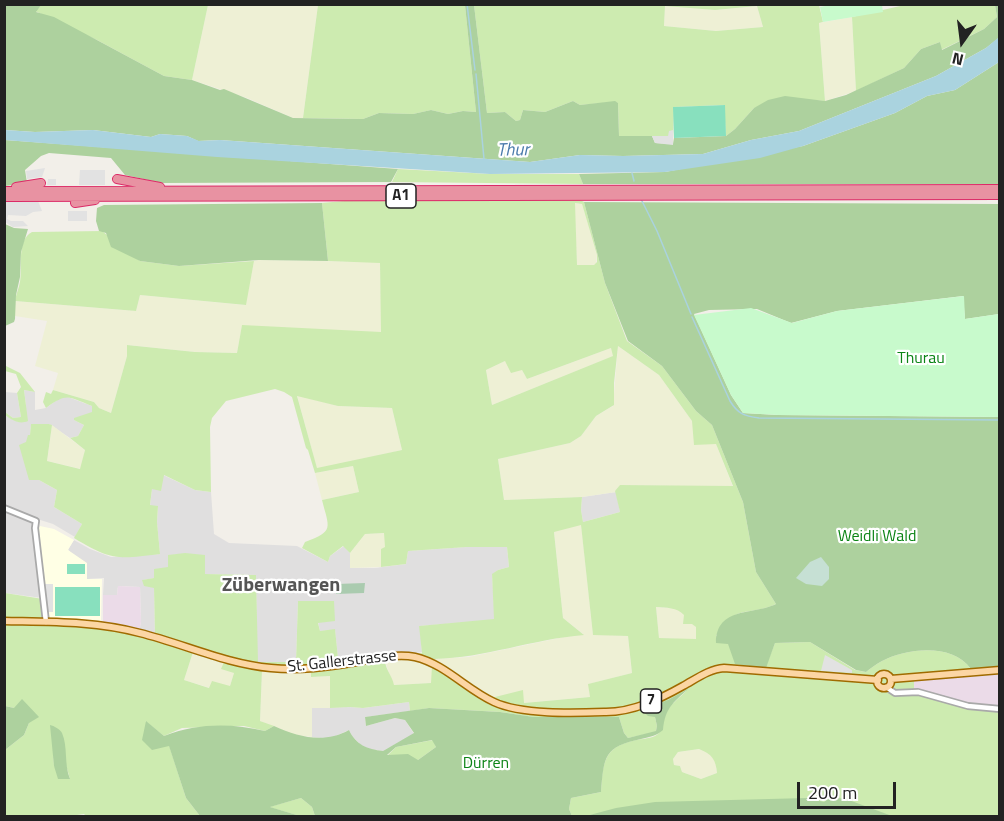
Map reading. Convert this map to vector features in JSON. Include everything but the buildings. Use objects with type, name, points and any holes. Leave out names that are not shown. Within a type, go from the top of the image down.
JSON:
[{"type":"highway","name":"A1","points":[[117,179],[157,187],[200,191]]},
{"type":"highway","name":"A1","points":[[4,190],[41,183]]},
{"type":"highway","name":"A1","points":[[4,197],[999,189]]},
{"type":"highway","name":"A1","points":[[4,190],[999,195]]},
{"type":"highway","name":"A1","points":[[75,203],[144,197]]},
{"type":"main road","name":"St. Gallerstrasse","points":[[4,621],[86,623],[128,630],[234,662],[272,668],[306,669],[387,657],[413,657],[433,664],[494,703],[524,710],[623,711],[664,696],[710,672],[724,668],[878,680]]},
{"type":"main road","points":[[891,679],[886,687],[880,686],[878,680],[883,674],[891,679],[999,670]]},
{"type":"street","points":[[4,508],[36,521],[46,622]]},
{"type":"street","points":[[886,687],[895,693],[918,692],[968,706],[999,709]]},
{"type":"shaded area","points":[[208,5],[318,5],[303,118],[293,118],[247,98],[192,80]]},
{"type":"shaded area","points":[[665,5],[715,10],[757,6],[763,27],[716,31],[664,26]]},
{"type":"shaded area","points":[[852,17],[856,91],[825,101],[819,23]]},
{"type":"shaded area","points":[[673,130],[673,145],[655,143],[652,136],[668,136],[669,131]]},
{"type":"shaded area","points":[[45,168],[42,177],[27,179],[26,171]]},
{"type":"shaded area","points":[[80,170],[105,170],[105,185],[79,185]]},
{"type":"shaded area","points":[[48,179],[56,179],[56,185],[47,185]]},
{"type":"shaded area","points":[[5,201],[38,201],[42,211],[26,216],[8,215],[7,219],[23,221],[28,226],[13,227],[5,222]]},
{"type":"shaded area","points":[[574,203],[582,204],[597,255],[594,265],[577,265]]},
{"type":"shaded area","points":[[68,211],[87,211],[87,221],[68,221]]},
{"type":"shaded area","points":[[254,261],[380,262],[382,333],[242,326],[237,353],[195,352],[128,345],[111,413],[99,408],[94,402],[53,390],[58,373],[35,366],[47,321],[15,316],[15,301],[136,311],[140,295],[245,305]]},
{"type":"shaded area","points":[[618,346],[659,375],[692,421],[716,444],[733,487],[621,485],[616,492],[582,497],[504,500],[498,459],[570,443],[581,436],[596,416],[613,406]]},
{"type":"shaded area","points":[[611,348],[614,356],[492,405],[486,370],[505,361],[522,370],[527,379]]},
{"type":"shaded area","points":[[24,390],[35,392],[35,410],[46,408],[61,397],[68,397],[92,406],[92,413],[74,420],[84,425],[78,436],[70,438],[49,424],[31,425],[30,435],[39,480],[57,490],[54,507],[82,524],[75,537],[53,524],[34,518],[42,598],[5,593],[4,415],[19,422],[26,405]]},
{"type":"shaded area","points":[[5,392],[17,393],[21,417],[13,418],[5,412]]},
{"type":"shaded area","points":[[297,395],[338,406],[392,408],[402,450],[317,469]]},
{"type":"shaded area","points":[[52,425],[85,450],[81,469],[47,461]]},
{"type":"shaded area","points":[[353,466],[359,492],[322,500],[315,473]]},
{"type":"shaded area","points":[[163,475],[195,490],[211,492],[214,534],[229,543],[297,546],[328,562],[330,556],[344,546],[350,553],[351,568],[406,564],[408,551],[507,547],[509,567],[498,570],[492,575],[495,620],[420,626],[422,652],[340,664],[335,630],[320,631],[314,603],[298,601],[296,662],[257,662],[256,575],[205,574],[169,567],[155,578],[143,580],[154,587],[155,637],[139,632],[140,587],[118,586],[117,595],[103,595],[104,578],[87,579],[68,549],[74,540],[111,557],[160,554],[158,507],[150,506],[152,489]]},
{"type":"shaded area","points":[[616,492],[620,512],[583,522],[582,497]]},
{"type":"shaded area","points":[[581,524],[593,634],[628,636],[632,673],[589,684],[590,697],[524,703],[487,699],[430,662],[434,659],[469,657],[583,634],[563,618],[554,531]]},
{"type":"shaded area","points":[[40,526],[54,529],[74,540],[68,550],[87,563],[87,579],[102,579],[101,621],[50,618],[48,616]]},
{"type":"shaded area","points":[[385,533],[385,548],[381,549],[381,567],[350,568],[350,553],[365,534]]},
{"type":"shaded area","points":[[821,557],[829,567],[829,579],[822,586],[806,584],[796,578],[810,562]]},
{"type":"shaded area","points":[[365,583],[364,593],[336,594],[336,584]]},
{"type":"shaded area","points":[[44,584],[53,584],[53,612],[47,612]]},
{"type":"shaded area","points":[[118,586],[140,587],[139,632],[103,625],[103,595],[117,595]]},
{"type":"shaded area","points":[[656,607],[678,609],[682,612],[696,627],[696,640],[659,638]]},
{"type":"shaded area","points":[[193,652],[224,662],[234,673],[230,686],[210,688],[184,680]]},
{"type":"shaded area","points":[[825,655],[852,670],[852,673],[821,671]]},
{"type":"shaded area","points":[[397,658],[417,660],[432,666],[432,683],[393,685],[385,661]]},
{"type":"shaded area","points":[[999,666],[999,707],[952,700],[914,689],[914,681],[965,675],[971,669]]},
{"type":"shaded area","points":[[262,670],[311,672],[312,677],[330,676],[330,708],[312,708],[312,737],[294,735],[260,721]]},
{"type":"shaded area","points":[[409,702],[410,711],[365,717],[366,726],[395,718],[405,720],[414,734],[383,751],[364,748],[349,730],[329,739],[312,737],[312,708],[363,708]]},
{"type":"shaded area","points":[[699,749],[708,752],[716,761],[717,773],[701,779],[682,772],[680,766],[674,765],[673,759],[678,752]]},
{"type":"green space","points":[[41,4],[208,5],[192,80],[164,76],[97,40],[35,11]]},
{"type":"green space","points":[[835,4],[882,5],[883,12],[823,22],[820,7]]},
{"type":"green space","points":[[909,4],[995,5],[997,17],[984,29],[941,50],[940,42],[921,49],[904,68],[856,91],[852,17]]},
{"type":"green space","points":[[4,5],[41,5],[36,12],[54,17],[164,76],[192,80],[220,90],[224,89],[293,118],[363,119],[379,113],[413,114],[431,110],[448,114],[463,111],[476,112],[465,5],[474,5],[487,113],[505,112],[516,121],[520,120],[523,110],[545,112],[573,101],[580,105],[615,101],[618,103],[619,136],[652,136],[655,143],[673,144],[674,138],[726,136],[754,108],[768,100],[785,96],[825,101],[846,95],[904,68],[921,49],[940,42],[942,50],[984,29],[997,17],[995,5],[999,5],[1000,37],[986,48],[936,76],[799,131],[751,140],[703,154],[580,155],[530,162],[220,140],[198,141],[187,136],[160,134],[151,137],[93,130],[35,132],[5,130]]},
{"type":"green space","points":[[318,5],[465,5],[476,112],[463,111],[448,114],[431,110],[413,114],[379,113],[363,119],[303,118]]},
{"type":"green space","points":[[474,5],[819,5],[823,22],[819,23],[825,101],[809,100],[754,108],[726,136],[724,105],[674,107],[673,138],[673,131],[669,136],[619,137],[618,103],[614,102],[580,105],[573,101],[545,112],[523,110],[520,120],[516,121],[505,112],[487,113]],"holes":[[[665,6],[715,10],[757,6],[763,27],[716,31],[664,26]]]},
{"type":"green space","points":[[999,62],[999,184],[583,184],[579,174],[665,172],[803,146],[895,113],[927,96],[955,90]]},
{"type":"green space","points":[[725,105],[726,136],[674,138],[673,107]]},
{"type":"green space","points":[[5,140],[398,169],[391,182],[162,183],[125,175],[111,158],[49,153],[41,156],[25,170],[27,183],[5,186]]},
{"type":"green space","points":[[398,169],[490,174],[579,174],[583,184],[392,182]]},
{"type":"green space","points":[[509,199],[580,200],[584,202],[605,283],[627,341],[662,366],[696,411],[712,425],[743,502],[756,572],[776,604],[736,615],[729,619],[716,636],[765,668],[775,643],[810,642],[855,670],[866,672],[880,662],[917,651],[941,652],[963,661],[971,669],[965,675],[914,681],[914,689],[952,700],[999,707],[999,816],[891,816],[824,802],[572,816],[569,809],[571,798],[601,792],[602,774],[610,753],[622,744],[658,734],[669,709],[686,691],[668,700],[655,717],[656,732],[628,738],[619,717],[534,717],[500,712],[429,708],[410,711],[409,702],[363,708],[330,708],[330,676],[311,677],[311,672],[262,670],[260,721],[274,726],[265,731],[244,726],[182,728],[164,736],[145,721],[169,745],[186,798],[200,816],[86,816],[84,814],[5,816],[5,750],[24,735],[29,723],[14,708],[5,706],[5,593],[43,599],[45,619],[86,623],[155,636],[154,588],[144,586],[142,580],[154,578],[154,569],[168,567],[168,555],[185,553],[205,555],[205,574],[256,575],[258,662],[296,662],[298,601],[334,601],[335,621],[318,623],[320,631],[335,629],[340,664],[422,653],[419,626],[494,619],[492,574],[509,567],[507,547],[408,551],[406,564],[381,567],[381,549],[385,547],[384,533],[365,534],[350,553],[343,546],[330,556],[328,562],[302,548],[305,542],[321,535],[327,527],[327,517],[322,500],[359,492],[353,466],[315,473],[292,397],[275,389],[226,401],[212,418],[210,427],[211,492],[195,490],[164,475],[161,491],[152,489],[150,505],[158,506],[160,554],[134,557],[116,556],[98,551],[74,538],[82,524],[54,507],[57,490],[39,480],[29,480],[19,445],[26,442],[30,435],[31,424],[52,425],[47,461],[80,469],[85,450],[70,438],[78,436],[84,425],[74,418],[92,412],[92,406],[73,398],[64,398],[46,408],[43,402],[46,392],[51,394],[53,390],[94,402],[99,408],[111,413],[127,356],[127,345],[195,352],[237,353],[242,325],[381,332],[380,263],[328,261],[322,203],[355,200]],"holes":[[[575,203],[582,204],[597,255],[597,262],[594,265],[577,265]],[[618,346],[659,375],[692,421],[694,445],[716,444],[733,486],[620,485],[615,491],[620,512],[583,522],[582,497],[504,500],[498,459],[570,443],[581,436],[596,416],[614,405]],[[611,348],[613,356],[492,405],[486,370],[505,361],[511,373],[522,370],[527,379]],[[297,396],[338,406],[392,408],[402,450],[317,468]],[[581,525],[593,635],[628,636],[632,673],[588,684],[590,697],[524,703],[523,690],[487,699],[430,662],[434,659],[472,655],[584,635],[563,618],[554,532]],[[656,607],[671,608],[681,612],[684,615],[683,624],[692,624],[696,627],[696,639],[659,638]],[[193,652],[224,662],[221,669],[234,673],[230,686],[212,681],[209,688],[184,680]],[[402,658],[413,659],[432,666],[431,683],[394,685],[385,661]],[[53,748],[66,765],[70,779],[54,766]],[[699,749],[712,758],[716,764],[717,773],[701,779],[682,772],[680,766],[674,765],[673,759],[678,752]]]},
{"type":"green space","name":"Weidli Wald","points":[[584,202],[999,204],[999,314],[965,319],[963,296],[837,311],[791,323],[757,309],[709,310],[694,314],[731,395],[743,413],[999,417],[999,666],[971,669],[953,655],[929,650],[904,653],[880,662],[866,672],[856,670],[810,642],[775,643],[766,668],[735,664],[728,644],[716,643],[722,623],[729,617],[776,604],[756,572],[743,502],[712,425],[696,411],[662,366],[628,341],[605,283]]},
{"type":"green space","points":[[322,203],[328,261],[259,260],[179,266],[140,261],[111,247],[106,233],[99,231],[96,221],[97,208],[104,205]]},
{"type":"green space","points":[[5,224],[14,228],[28,229],[21,252],[15,319],[14,322],[5,326]]},
{"type":"green space","points":[[102,231],[140,261],[179,266],[254,261],[246,305],[140,295],[136,311],[15,301],[20,282],[22,248],[27,236],[32,232]]},
{"type":"green space","name":"Thurau","points":[[964,296],[965,319],[999,314],[999,417],[743,413],[731,395],[694,315],[751,308],[792,323],[837,311]]},
{"type":"green space","points":[[4,365],[20,373],[35,392],[24,390],[28,421],[19,422],[5,415],[5,412],[13,418],[21,417],[17,393],[21,387],[16,374],[5,371]]},
{"type":"green space","points":[[67,564],[85,564],[85,574],[67,574]]},
{"type":"green space","points":[[55,587],[100,587],[100,616],[55,616]]},
{"type":"green space","name":"Dürren","points":[[688,689],[668,711],[663,730],[653,736],[620,746],[608,755],[603,770],[601,792],[571,798],[569,809],[572,816],[315,816],[312,807],[301,798],[270,807],[300,816],[200,816],[186,798],[169,746],[152,750],[142,740],[146,721],[164,736],[201,727],[227,726],[265,731],[274,726],[302,736],[321,738],[349,730],[363,745],[383,751],[414,733],[405,720],[395,718],[366,726],[365,717],[429,708],[500,712],[534,717],[619,717],[628,738],[656,731],[655,717],[648,716],[642,710]],"holes":[[[432,740],[436,747],[418,760],[408,754],[387,755],[396,747]]]},
{"type":"green space","points":[[22,699],[39,717],[29,723],[24,735],[5,750],[5,706],[14,708]]},
{"type":"green space","points":[[50,725],[62,733],[70,779],[58,779],[54,766]]},
{"type":"green space","points":[[433,740],[436,747],[418,760],[387,756],[396,747]]},
{"type":"green space","points":[[831,797],[846,799],[892,816],[586,816],[616,808],[655,802],[807,798],[824,802]]},
{"type":"green space","points":[[301,798],[312,807],[315,816],[300,816],[269,807]]},
{"type":"water","points":[[999,37],[999,62],[955,90],[927,96],[895,113],[803,146],[760,158],[665,172],[490,174],[217,157],[5,140],[5,130],[35,132],[93,130],[151,137],[160,134],[187,136],[199,141],[220,140],[530,162],[580,155],[703,154],[751,140],[799,131],[936,76],[986,48]]},
{"type":"waterway","points":[[467,4],[475,70]]},
{"type":"waterway","points":[[476,74],[484,159]]},
{"type":"waterway","points":[[632,173],[634,181]]},
{"type":"waterway","points":[[641,199],[657,231],[691,314]]},
{"type":"waterway","points":[[692,317],[730,401],[739,412],[745,415],[759,418],[1000,420]]},
{"type":"district","name":"Züberwangen","points":[[281,586]]},
{"type":"water label","name":"Thur","points":[[513,151]]}]
